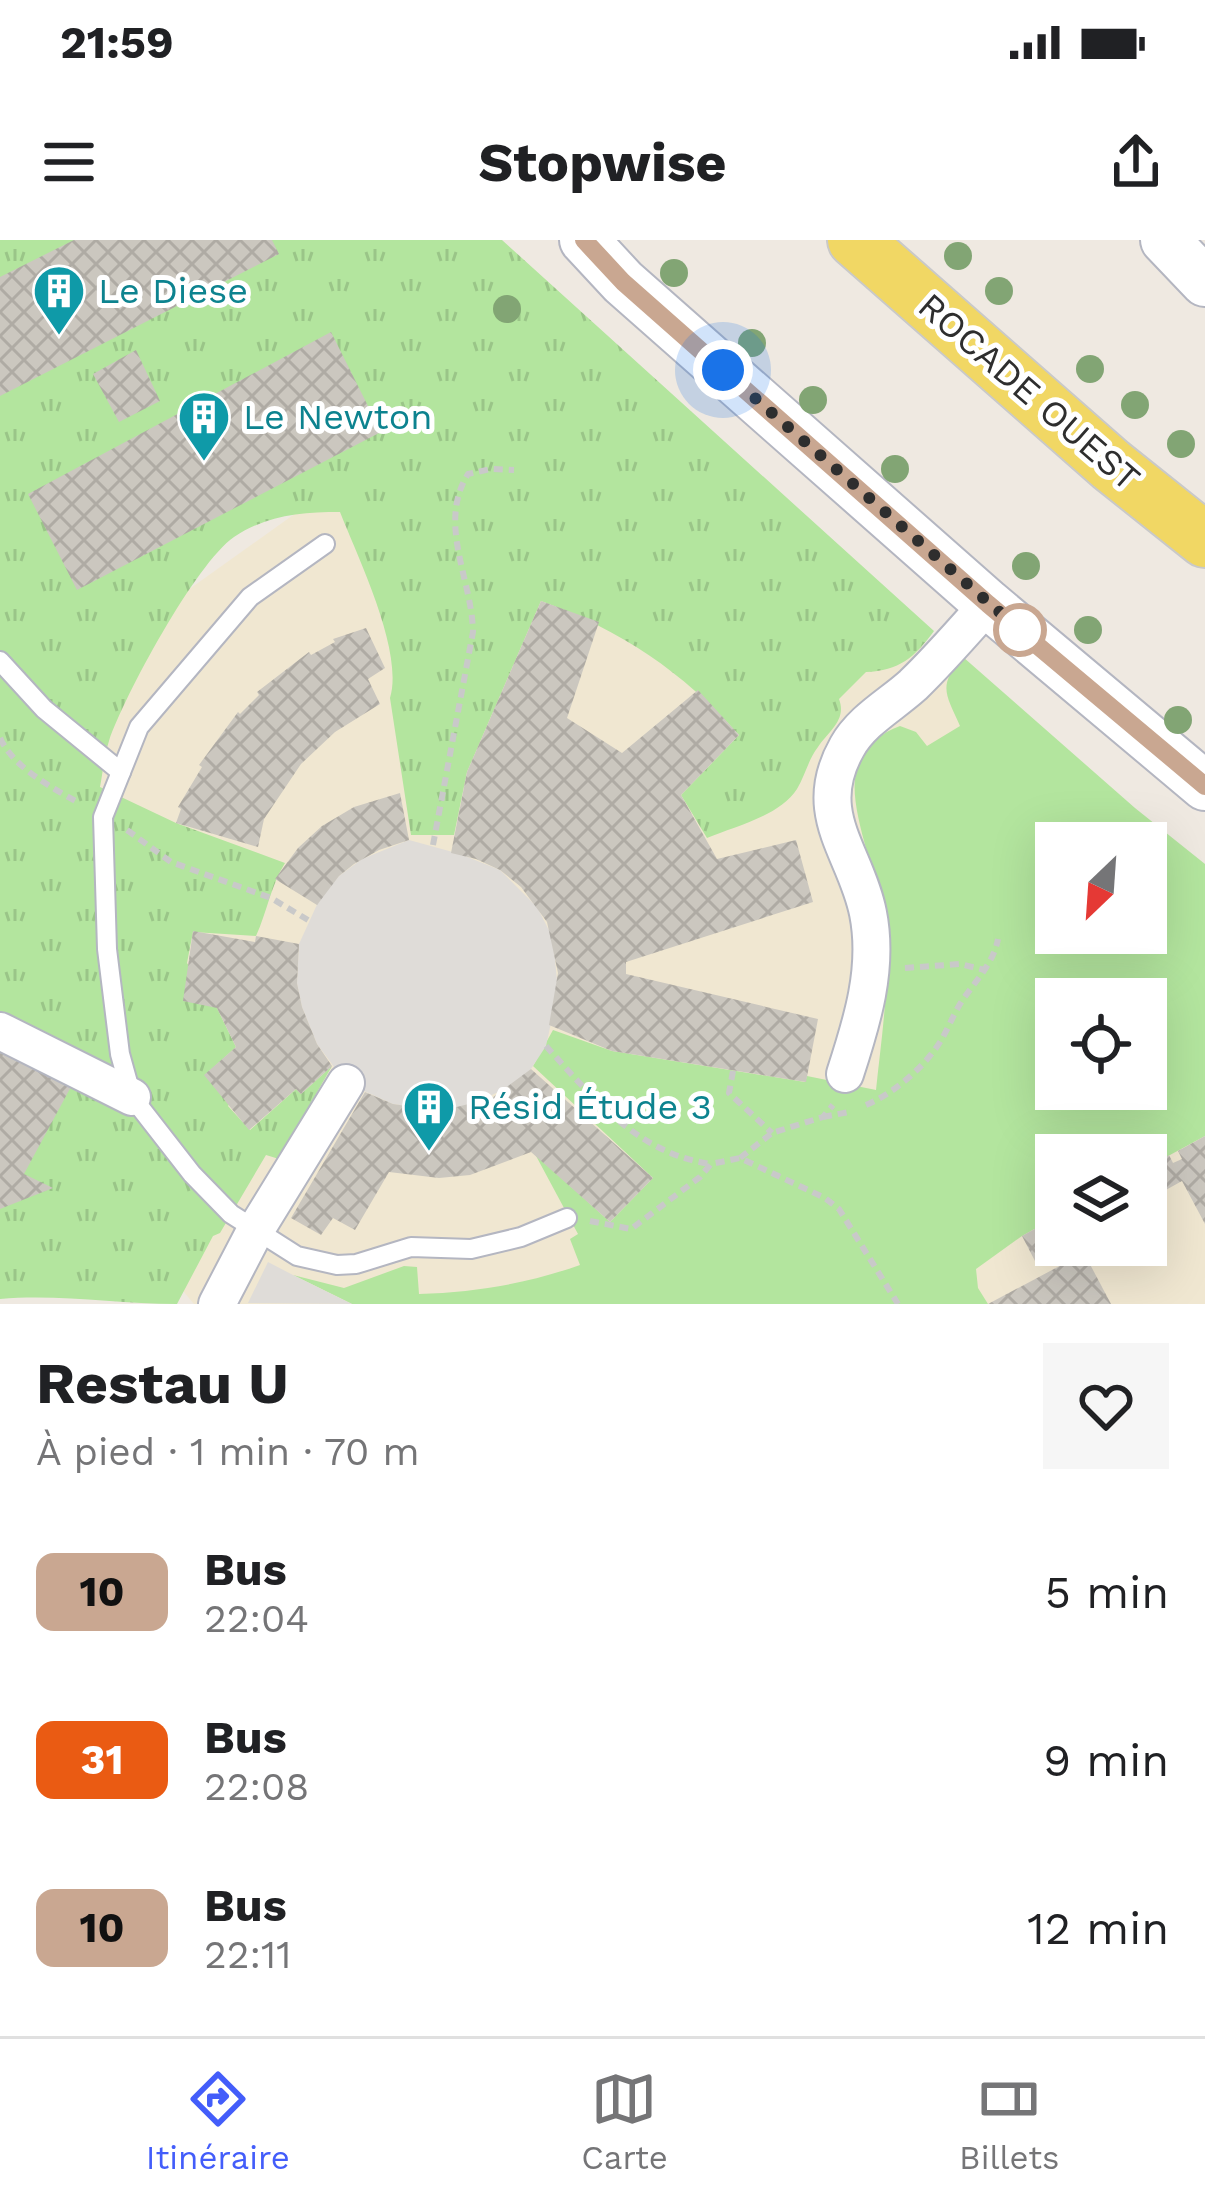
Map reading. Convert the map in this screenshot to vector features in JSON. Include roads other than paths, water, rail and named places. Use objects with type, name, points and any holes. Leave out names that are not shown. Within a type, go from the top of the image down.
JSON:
[{"type":"main road","name":"ROCADE OUEST","points":[[855,240],[1111,465],[1205,540]]},
{"type":"street","points":[[584,240],[623,282],[988,604],[1205,786]]},
{"type":"street","points":[[1165,240],[1205,281]]},
{"type":"street","points":[[845,1074],[868,1005],[868,914],[832,820],[834,787],[847,748],[877,712],[912,686],[988,604]]},
{"type":"street","points":[[0,1031],[132,1097]]},
{"type":"street","points":[[217,1304],[255,1231],[346,1083]]},
{"type":"lane","points":[[325,544],[250,597],[139,727],[104,817],[107,949],[120,1054],[132,1097],[192,1174],[231,1214],[298,1256],[356,1264],[411,1247],[471,1249],[521,1237],[567,1218]]},
{"type":"lane","points":[[0,661],[44,709],[121,772]]},
{"type":"place","name":"Le Diese","points":[[59,337]]},
{"type":"place","name":"Le Newton","points":[[204,463]]},
{"type":"place","name":"Résid Étude 3","points":[[429,1153]]}]
